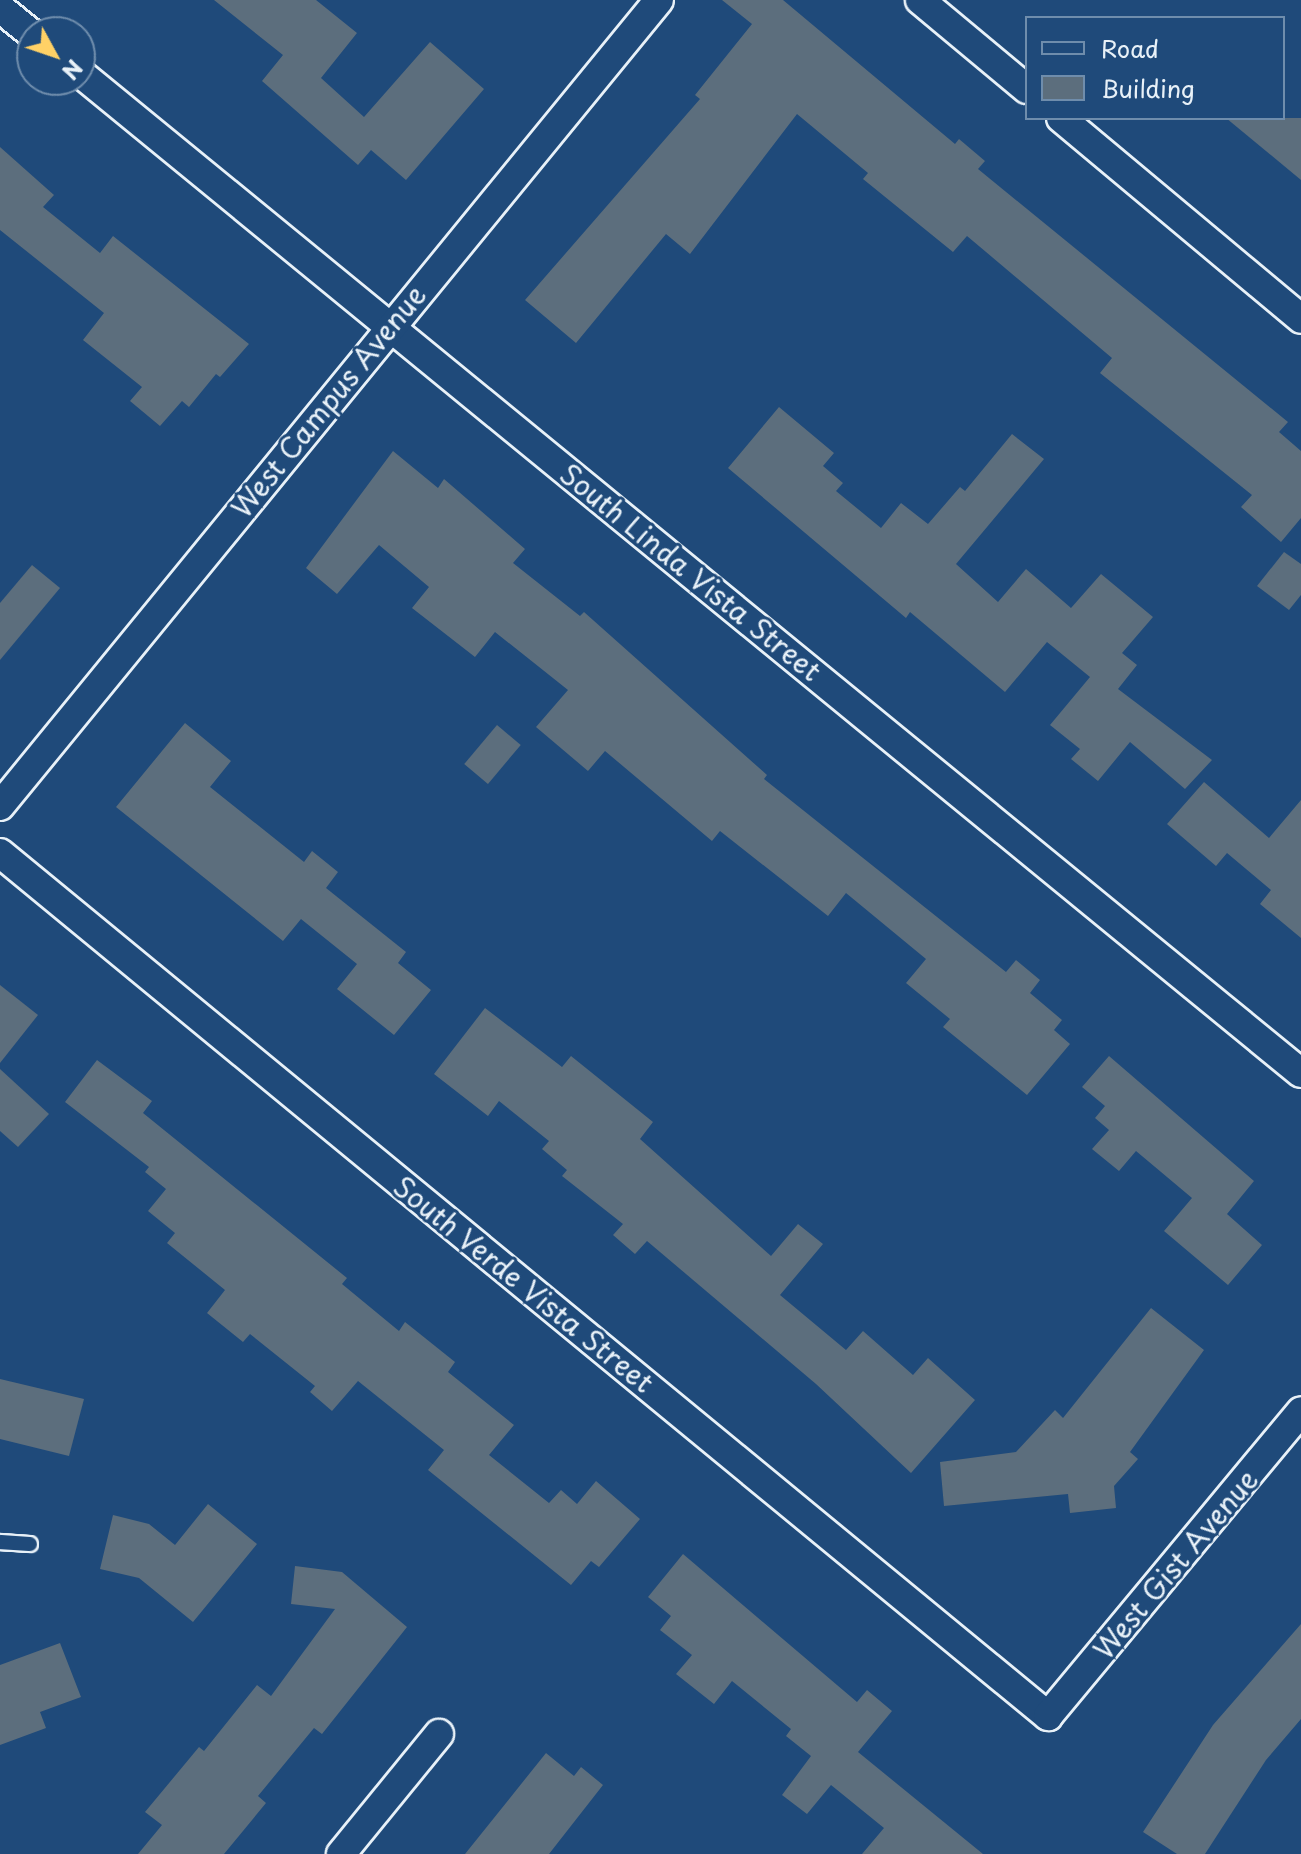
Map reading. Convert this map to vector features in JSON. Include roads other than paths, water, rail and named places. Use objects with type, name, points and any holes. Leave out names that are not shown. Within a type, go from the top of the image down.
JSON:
[{"type":"street","name":"West Campus Avenue","points":[[0,806],[389,324],[659,0]]},
{"type":"street","points":[[920,0],[1025,87]]},
{"type":"street","points":[[0,8],[16,21]]},
{"type":"street","name":"South Linda Vista Street","points":[[96,86],[1301,1073]]},
{"type":"street","points":[[1063,120],[1301,319]]},
{"type":"street","name":"South Verde Vista Street","points":[[0,853],[1048,1716]]},
{"type":"street","name":"West Gist Avenue","points":[[1048,1716],[1301,1411]]},
{"type":"street","points":[[341,1854],[439,1734]]},
{"type":"lane","points":[[0,1542],[30,1544]]}]
